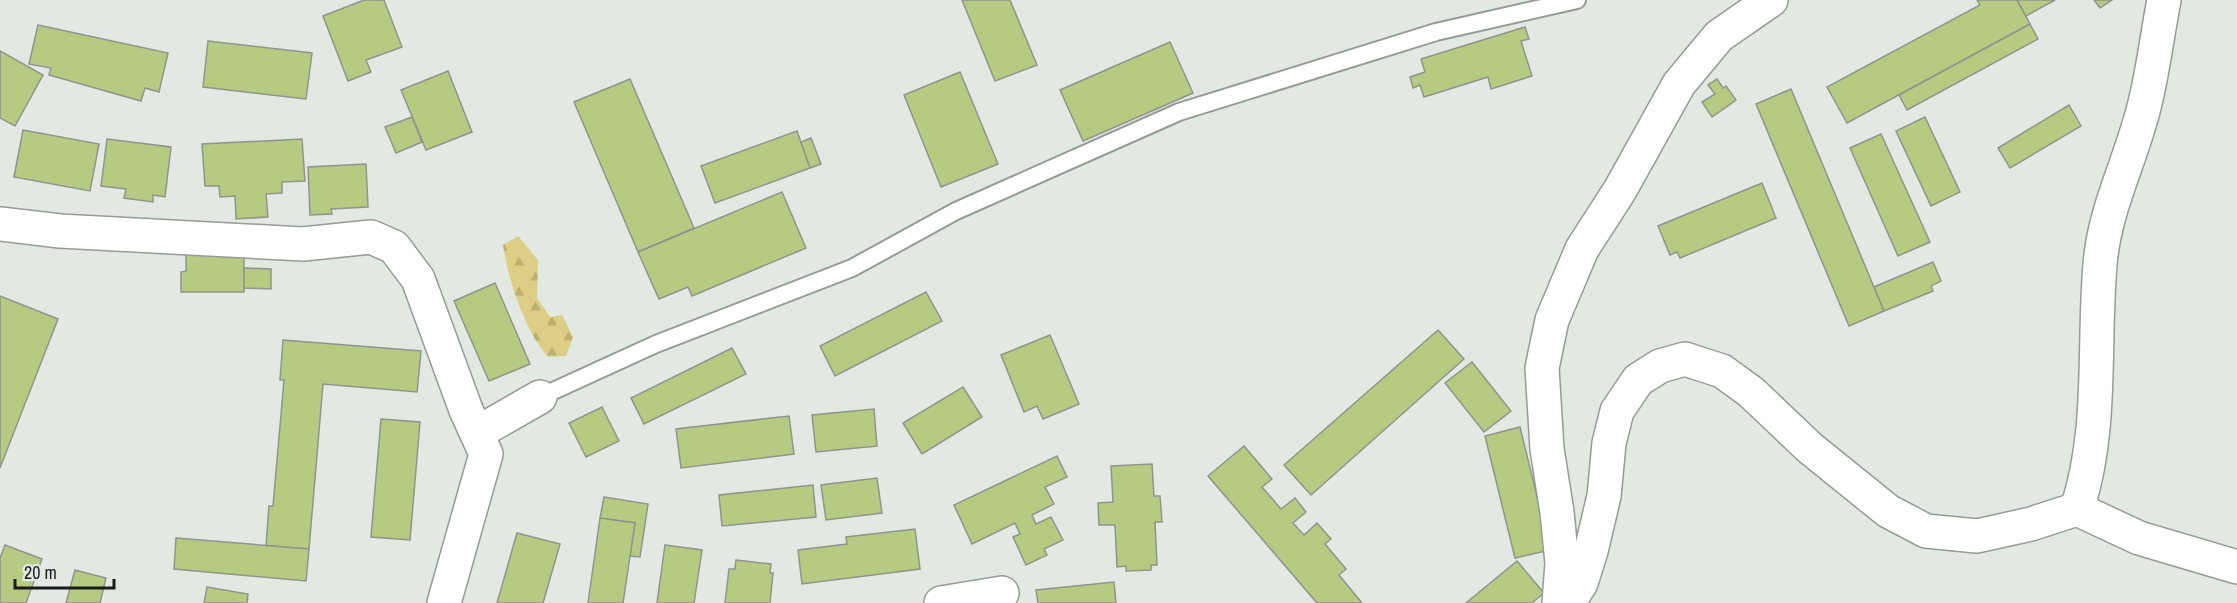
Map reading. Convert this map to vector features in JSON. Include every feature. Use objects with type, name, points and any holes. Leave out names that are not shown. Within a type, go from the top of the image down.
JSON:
[{"type":"street","points":[[2077,508],[2086,479],[2097,370],[2100,263],[2110,215],[2144,108],[2164,0]]},
{"type":"street","points":[[1559,603],[1562,563],[1547,449],[1542,368],[1552,320],[1582,249],[1620,190],[1679,84],[1719,36],[1758,2]]},
{"type":"street","points":[[0,224],[60,231],[303,244],[371,237],[394,247],[418,279],[466,410],[486,454],[444,603]]},
{"type":"street","points":[[1568,603],[1581,583],[1591,551],[1604,496],[1609,443],[1617,411],[1638,380],[1660,366],[1685,359],[1722,371],[1751,392],[1810,448],[1888,511],[1926,531],[1977,536],[2031,524],[2077,508],[2139,538],[2237,567]]},
{"type":"street","points":[[477,434],[540,397]]},
{"type":"street","points":[[941,603],[1002,593]]},
{"type":"lane","points":[[540,397],[656,344],[852,268],[956,211],[1179,112],[1436,32],[1577,0]]},
{"type":"green space","points":[[518,236],[538,260],[537,298],[550,317],[562,315],[573,337],[566,356],[548,357],[532,333],[519,304],[503,245]]},
{"type":"building","points":[[364,0],[384,0],[402,47],[366,60],[371,72],[348,81],[323,16]]},
{"type":"building","points":[[962,0],[1010,0],[1037,65],[995,81]]},
{"type":"building","points":[[1977,0],[2017,0],[2030,24],[1847,123],[1827,87],[1980,5]]},
{"type":"building","points":[[2017,0],[2055,0],[2026,16]]},
{"type":"building","points":[[2094,0],[2112,0],[2100,8]]},
{"type":"building","points":[[2030,24],[2038,39],[1907,110],[1899,95]]},
{"type":"building","points":[[38,25],[168,53],[159,92],[145,88],[141,101],[49,75],[51,68],[29,64]]},
{"type":"building","points":[[1525,27],[1529,39],[1521,41],[1532,76],[1491,89],[1488,77],[1424,97],[1420,85],[1413,88],[1410,77],[1425,72],[1421,59]]},
{"type":"building","points":[[208,41],[312,53],[306,99],[203,87]]},
{"type":"building","points":[[1170,42],[1193,93],[1083,141],[1060,90]]},
{"type":"building","points":[[0,51],[43,75],[15,126],[0,118]]},
{"type":"building","points":[[448,71],[472,132],[426,150],[401,90]]},
{"type":"building","points":[[960,72],[998,164],[941,187],[904,95]]},
{"type":"building","points":[[630,79],[694,228],[638,252],[574,102]]},
{"type":"building","points":[[1717,79],[1723,88],[1726,86],[1736,100],[1712,117],[1702,102],[1715,94],[1708,85]]},
{"type":"building","points":[[1791,89],[1884,311],[1849,326],[1756,104]]},
{"type":"building","points":[[2069,105],[2081,126],[2010,168],[1998,148]]},
{"type":"building","points":[[412,117],[422,142],[396,153],[385,127]]},
{"type":"building","points":[[1925,117],[1960,192],[1931,206],[1896,131]]},
{"type":"building","points":[[23,130],[99,144],[90,191],[14,177]]},
{"type":"building","points":[[797,131],[810,168],[715,203],[701,166]]},
{"type":"building","points":[[1881,134],[1930,242],[1898,256],[1850,148]]},
{"type":"building","points":[[811,138],[821,164],[810,168],[801,142]]},
{"type":"building","points":[[107,139],[171,147],[165,197],[153,195],[153,202],[124,198],[126,189],[101,186]]},
{"type":"building","points":[[302,139],[305,181],[282,182],[282,193],[266,194],[268,217],[236,219],[235,196],[220,197],[219,186],[205,186],[202,144]]},
{"type":"building","points":[[366,164],[368,207],[331,209],[332,214],[310,215],[308,167]]},
{"type":"building","points":[[1762,183],[1776,218],[1680,258],[1677,252],[1670,255],[1658,226]]},
{"type":"building","points":[[782,192],[806,248],[692,296],[688,287],[659,299],[638,252]]},
{"type":"building","points":[[186,253],[244,254],[244,292],[181,292],[181,272],[186,271]]},
{"type":"building","points":[[1933,262],[1941,281],[1931,286],[1933,291],[1884,311],[1874,287]]},
{"type":"building","points":[[244,268],[271,269],[271,289],[244,288]]},
{"type":"building","points":[[495,283],[530,364],[489,381],[454,301]]},
{"type":"building","points":[[926,292],[942,321],[835,376],[820,346]]},
{"type":"building","points":[[0,296],[58,319],[0,468]]},
{"type":"building","points":[[1438,330],[1464,359],[1311,495],[1284,465]]},
{"type":"building","points":[[1050,335],[1079,404],[1043,419],[1037,406],[1024,412],[1001,355]]},
{"type":"building","points":[[283,340],[421,351],[417,392],[323,384],[309,549],[266,546],[269,506],[273,506],[284,380],[280,380]]},
{"type":"building","points":[[732,348],[746,374],[644,424],[631,398]]},
{"type":"building","points":[[1472,362],[1511,411],[1484,432],[1445,383]]},
{"type":"building","points":[[963,387],[982,417],[922,454],[903,423]]},
{"type":"building","points":[[602,407],[619,441],[586,457],[569,423]]},
{"type":"building","points":[[874,409],[877,446],[816,452],[812,415]]},
{"type":"building","points":[[789,416],[794,454],[681,468],[676,429]]},
{"type":"building","points":[[381,419],[420,422],[410,540],[371,537]]},
{"type":"building","points":[[1520,427],[1550,550],[1515,558],[1485,436]]},
{"type":"building","points":[[1244,446],[1272,479],[1262,487],[1281,509],[1295,498],[1306,512],[1293,523],[1304,535],[1317,523],[1331,539],[1325,544],[1346,569],[1339,575],[1362,603],[1317,603],[1208,476]]},
{"type":"building","points":[[1057,456],[1067,477],[1045,487],[1054,504],[1032,515],[1036,524],[1051,517],[1063,540],[1044,549],[1047,555],[1026,565],[1013,537],[1020,534],[1015,523],[972,544],[954,505]]},
{"type":"building","points":[[1152,464],[1154,496],[1160,496],[1162,522],[1155,522],[1157,565],[1151,565],[1151,570],[1126,571],[1126,566],[1117,567],[1115,525],[1099,525],[1098,503],[1113,502],[1111,466]]},
{"type":"building","points":[[877,478],[882,513],[826,520],[821,485]]},
{"type":"building","points":[[813,485],[816,517],[722,526],[719,495]]},
{"type":"building","points":[[604,497],[648,504],[640,557],[630,556],[635,523],[600,518]]},
{"type":"building","points":[[600,518],[635,523],[623,603],[588,603]]},
{"type":"building","points":[[915,529],[920,569],[802,584],[798,550],[847,544],[846,537]]},
{"type":"building","points":[[517,533],[560,544],[543,603],[497,603]]},
{"type":"building","points":[[176,538],[309,549],[306,581],[174,569]]},
{"type":"building","points":[[5,545],[42,559],[26,603],[0,603],[0,558]]},
{"type":"building","points":[[665,545],[702,550],[694,603],[657,603]]},
{"type":"building","points":[[736,560],[771,564],[770,573],[773,573],[770,603],[725,603],[729,569],[735,569]]},
{"type":"building","points":[[1517,561],[1544,593],[1532,603],[1466,603]]},
{"type":"building","points":[[75,570],[106,578],[100,603],[66,603]]},
{"type":"building","points":[[1114,582],[1116,603],[1038,603],[1036,590]]},
{"type":"building","points":[[207,587],[248,594],[247,603],[204,603]]}]
